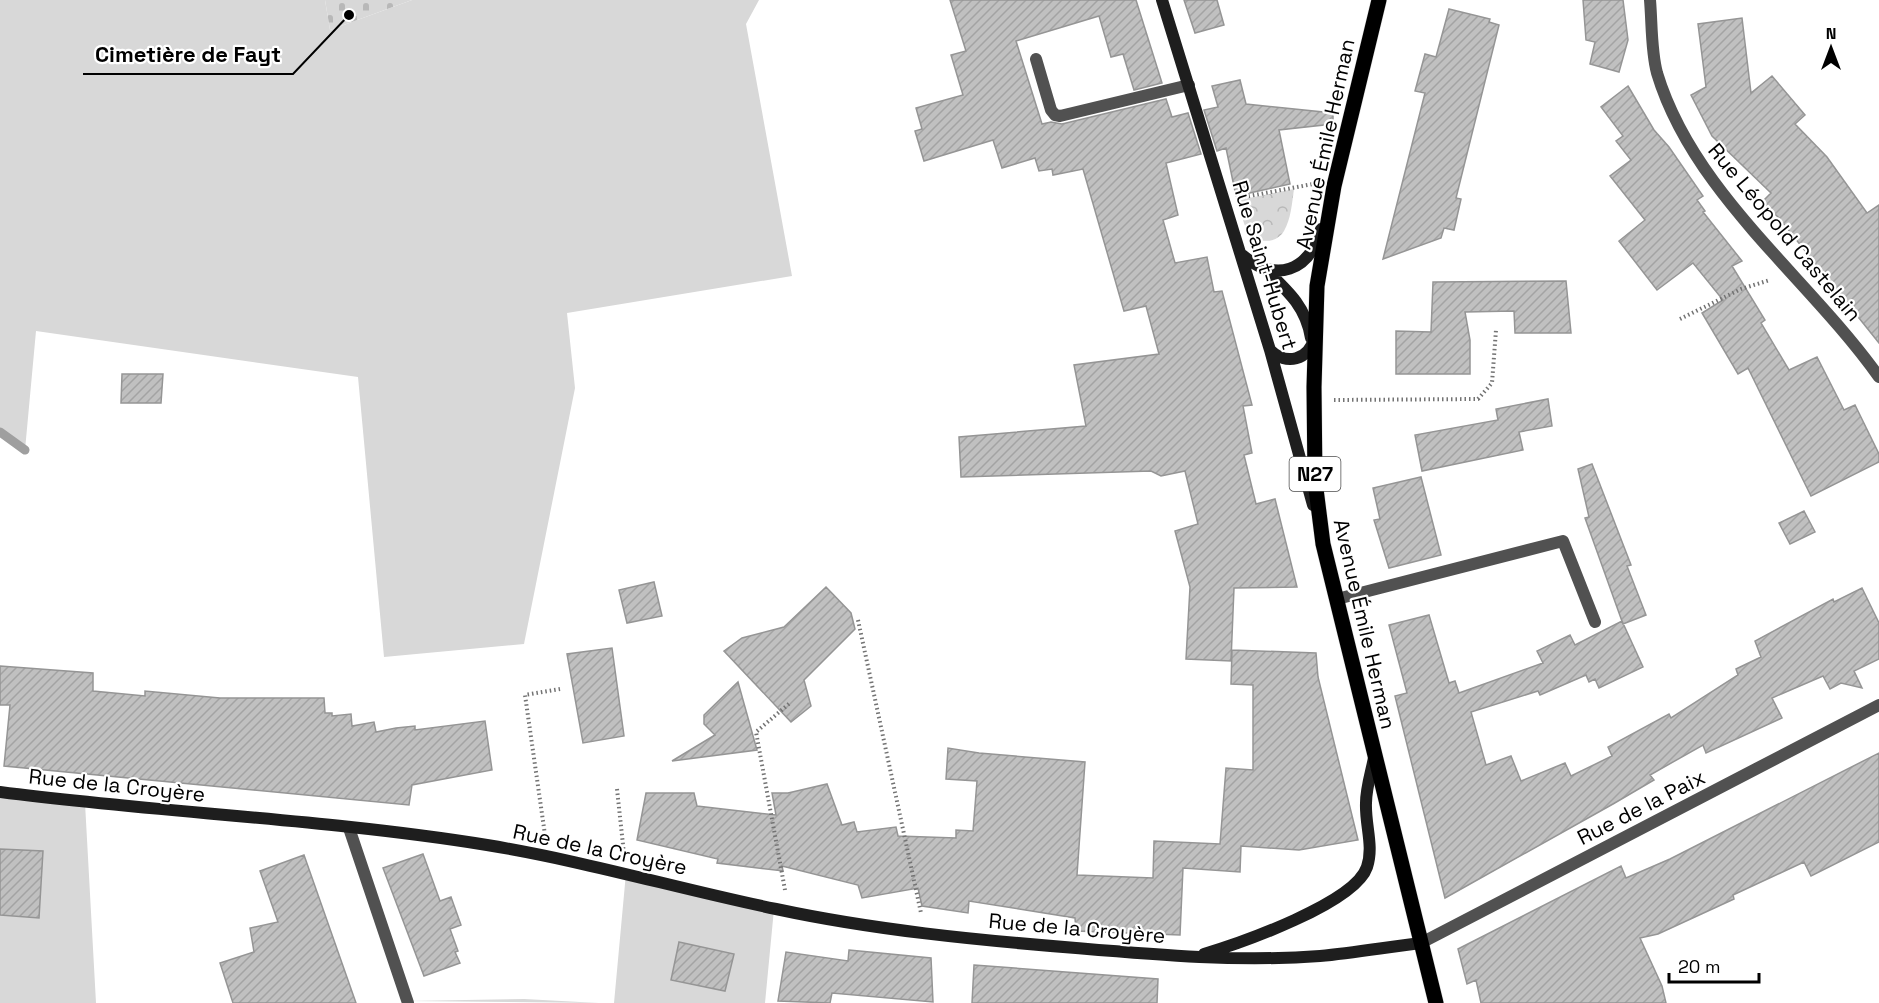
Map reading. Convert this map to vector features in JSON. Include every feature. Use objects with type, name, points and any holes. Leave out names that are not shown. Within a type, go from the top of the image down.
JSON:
[{"type":"main road","name":"Avenue Émile Herman","points":[[1379,0],[1334,186],[1317,286],[1314,393],[1315,481],[1323,544],[1436,1003]]},
{"type":"street","name":"Rue Saint-Hubert","points":[[1162,0],[1226,201],[1323,544]]},
{"type":"street","name":"Rue Léopold Castelain","points":[[1650,0],[1656,71],[1680,131],[1704,170],[1877,368]]},
{"type":"street","points":[[1036,59],[1051,110],[1055,115],[1060,116],[1189,85]]},
{"type":"street","points":[[1266,270],[1281,272],[1305,260],[1317,244],[1334,186]]},
{"type":"street","points":[[1241,255],[1266,270],[1300,304],[1309,324],[1314,393]]},
{"type":"street","points":[[1270,350],[1277,357],[1286,360],[1297,359],[1312,346],[1316,330]]},
{"type":"street","points":[[1337,598],[1563,541],[1595,622]]},
{"type":"street","name":"Rue de la Paix","points":[[1420,943],[1879,705]]},
{"type":"street","name":"Rue de la Croyère","points":[[1190,958],[1256,938],[1322,905],[1361,879],[1368,866],[1370,845],[1365,803],[1374,758]]},
{"type":"street","name":"Rue de la Croyère","points":[[0,792],[85,803],[349,828],[488,845],[626,873],[789,912],[925,933],[1011,943],[1190,958],[1323,956],[1420,943]]},
{"type":"street","points":[[349,828],[408,1003]]},
{"type":"path","points":[[1226,201],[1293,186],[1315,184],[1334,186]]},
{"type":"path","points":[[1680,319],[1741,289],[1792,273]]},
{"type":"path","points":[[1314,393],[1478,399],[1492,383],[1496,330]]},
{"type":"path","points":[[858,620],[925,933]]},
{"type":"path","points":[[548,857],[525,695],[560,689]]},
{"type":"path","points":[[789,912],[756,732],[791,702]]},
{"type":"path","points":[[617,789],[626,873]]},
{"type":"green space","points":[[0,0],[325,0],[330,30],[412,0],[759,0],[746,24],[792,276],[567,313],[575,388],[524,644],[384,657],[358,377],[36,331],[25,450],[0,432]]},
{"type":"green space","points":[[325,0],[412,0],[330,30]]},
{"type":"green space","points":[[1294,189],[1291,211],[1280,236],[1270,241],[1254,237],[1246,228],[1239,200]]},
{"type":"green space","points":[[0,792],[85,803],[96,1003],[0,1003]]},
{"type":"green space","points":[[626,873],[774,909],[765,1003],[614,1003]]},
{"type":"green space","points":[[524,999],[599,1003],[407,1001]]},
{"type":"building","points":[[950,0],[1136,0],[1162,83],[1134,90],[1123,54],[1111,57],[1099,16],[1016,41],[1042,124],[1051,122],[1062,124],[1166,99],[1172,117],[1188,113],[1201,154],[1166,163],[1178,215],[1163,220],[1175,263],[1207,257],[1214,292],[1222,291],[1252,405],[1243,406],[1252,453],[1244,455],[1256,504],[1275,499],[1297,587],[1234,588],[1231,661],[1186,659],[1190,587],[1175,531],[1198,524],[1185,471],[1161,476],[1151,471],[961,477],[959,437],[1086,426],[1074,365],[1159,354],[1146,306],[1124,311],[1083,169],[1053,175],[1052,169],[1039,171],[1035,158],[1002,168],[993,140],[924,161],[915,131],[922,129],[916,108],[963,95],[951,55],[966,51]]},
{"type":"building","points":[[1184,0],[1217,0],[1224,25],[1195,33]]},
{"type":"building","points":[[1583,0],[1623,0],[1628,40],[1619,72],[1590,64],[1595,42],[1586,40]]},
{"type":"building","points":[[1449,9],[1490,19],[1489,22],[1499,25],[1456,198],[1461,199],[1454,230],[1444,228],[1441,238],[1383,259],[1425,93],[1415,91],[1425,54],[1436,57]]},
{"type":"building","points":[[1742,18],[1751,93],[1772,76],[1805,115],[1795,124],[1827,157],[1867,213],[1879,205],[1879,343],[1778,217],[1762,202],[1771,193],[1712,136],[1691,95],[1706,87],[1698,24]]},
{"type":"building","points":[[1240,80],[1246,104],[1333,113],[1333,124],[1279,130],[1290,184],[1236,196],[1226,148],[1217,151],[1204,110],[1218,107],[1212,86]]},
{"type":"building","points":[[1628,86],[1654,130],[1669,147],[1703,196],[1697,200],[1705,211],[1703,212],[1742,261],[1732,266],[1765,320],[1761,323],[1789,370],[1817,357],[1844,410],[1855,405],[1879,454],[1879,462],[1811,496],[1748,368],[1738,374],[1702,313],[1723,300],[1693,263],[1657,290],[1619,241],[1645,220],[1610,176],[1631,160],[1616,141],[1623,136],[1601,107]]},
{"type":"building","points":[[1566,281],[1571,333],[1515,333],[1514,311],[1465,312],[1470,340],[1470,374],[1396,374],[1396,331],[1431,332],[1433,282]]},
{"type":"building","points":[[122,374],[163,374],[161,403],[121,403]]},
{"type":"building","points":[[1548,399],[1552,426],[1519,432],[1523,450],[1422,471],[1415,435],[1498,420],[1496,409]]},
{"type":"building","points":[[1592,464],[1631,565],[1627,566],[1646,615],[1623,624],[1585,518],[1589,517],[1578,469]]},
{"type":"building","points":[[1421,477],[1441,555],[1389,568],[1374,520],[1380,519],[1373,488]]},
{"type":"building","points":[[1804,511],[1815,532],[1790,544],[1779,523]]},
{"type":"building","points":[[654,582],[662,616],[627,623],[619,590]]},
{"type":"building","points":[[826,587],[851,613],[855,629],[804,680],[811,706],[791,722],[724,651],[742,638],[784,627]]},
{"type":"building","points":[[1862,588],[1879,623],[1879,659],[1854,671],[1862,688],[1841,683],[1830,689],[1823,676],[1772,698],[1782,718],[1706,753],[1703,745],[1650,775],[1654,780],[1445,898],[1395,696],[1407,693],[1389,625],[1429,615],[1449,683],[1455,681],[1459,693],[1543,663],[1537,651],[1570,635],[1575,645],[1622,621],[1643,667],[1599,688],[1595,679],[1589,682],[1586,675],[1540,695],[1538,691],[1471,712],[1486,765],[1511,756],[1521,781],[1565,763],[1571,776],[1612,756],[1608,747],[1669,714],[1671,718],[1738,675],[1736,669],[1761,657],[1755,641],[1833,599],[1834,602]]},
{"type":"building","points":[[612,648],[624,736],[583,743],[567,654]]},
{"type":"building","points":[[1232,650],[1316,653],[1318,677],[1358,840],[1299,850],[1241,846],[1240,872],[1183,868],[1180,935],[1076,931],[1075,918],[969,901],[968,913],[922,906],[918,888],[862,898],[858,885],[782,866],[783,871],[717,863],[718,859],[637,840],[646,793],[694,793],[697,806],[776,815],[772,793],[788,793],[827,784],[842,825],[854,822],[857,832],[896,827],[898,836],[956,838],[956,830],[973,831],[977,781],[946,779],[948,748],[979,753],[1085,762],[1077,875],[1153,878],[1154,841],[1220,844],[1226,768],[1253,770],[1253,685],[1231,684]]},
{"type":"building","points":[[0,666],[93,673],[93,691],[145,696],[145,691],[220,698],[324,698],[325,713],[332,713],[332,716],[351,714],[352,726],[374,722],[376,732],[415,726],[415,730],[485,721],[492,770],[412,785],[409,805],[4,766],[10,705],[0,705]]},
{"type":"building","points":[[738,682],[757,750],[672,761],[715,735],[704,724],[704,715]]},
{"type":"building","points":[[1879,753],[1879,842],[1811,876],[1804,862],[1733,895],[1734,899],[1658,934],[1640,938],[1662,986],[1666,1003],[1481,1003],[1476,980],[1467,984],[1458,949],[1621,866],[1626,878],[1670,859]]},
{"type":"building","points":[[0,849],[43,851],[39,918],[0,915]]},
{"type":"building","points":[[423,854],[440,901],[451,897],[461,925],[450,929],[460,963],[424,976],[383,868]]},
{"type":"building","points":[[304,855],[356,1003],[233,1003],[220,963],[254,952],[250,928],[278,922],[260,871]]},
{"type":"building","points":[[679,942],[734,954],[725,991],[671,980]]},
{"type":"building","points":[[849,950],[931,958],[933,1002],[832,993],[830,1003],[778,1001],[786,952],[848,961]]},
{"type":"building","points":[[974,965],[1158,979],[1157,1003],[972,1003]]},
{"type":"waterway","points":[[0,432],[25,450]]},
{"type":"place","name":"Cimetière de Fayt","points":[[349,15]]}]
